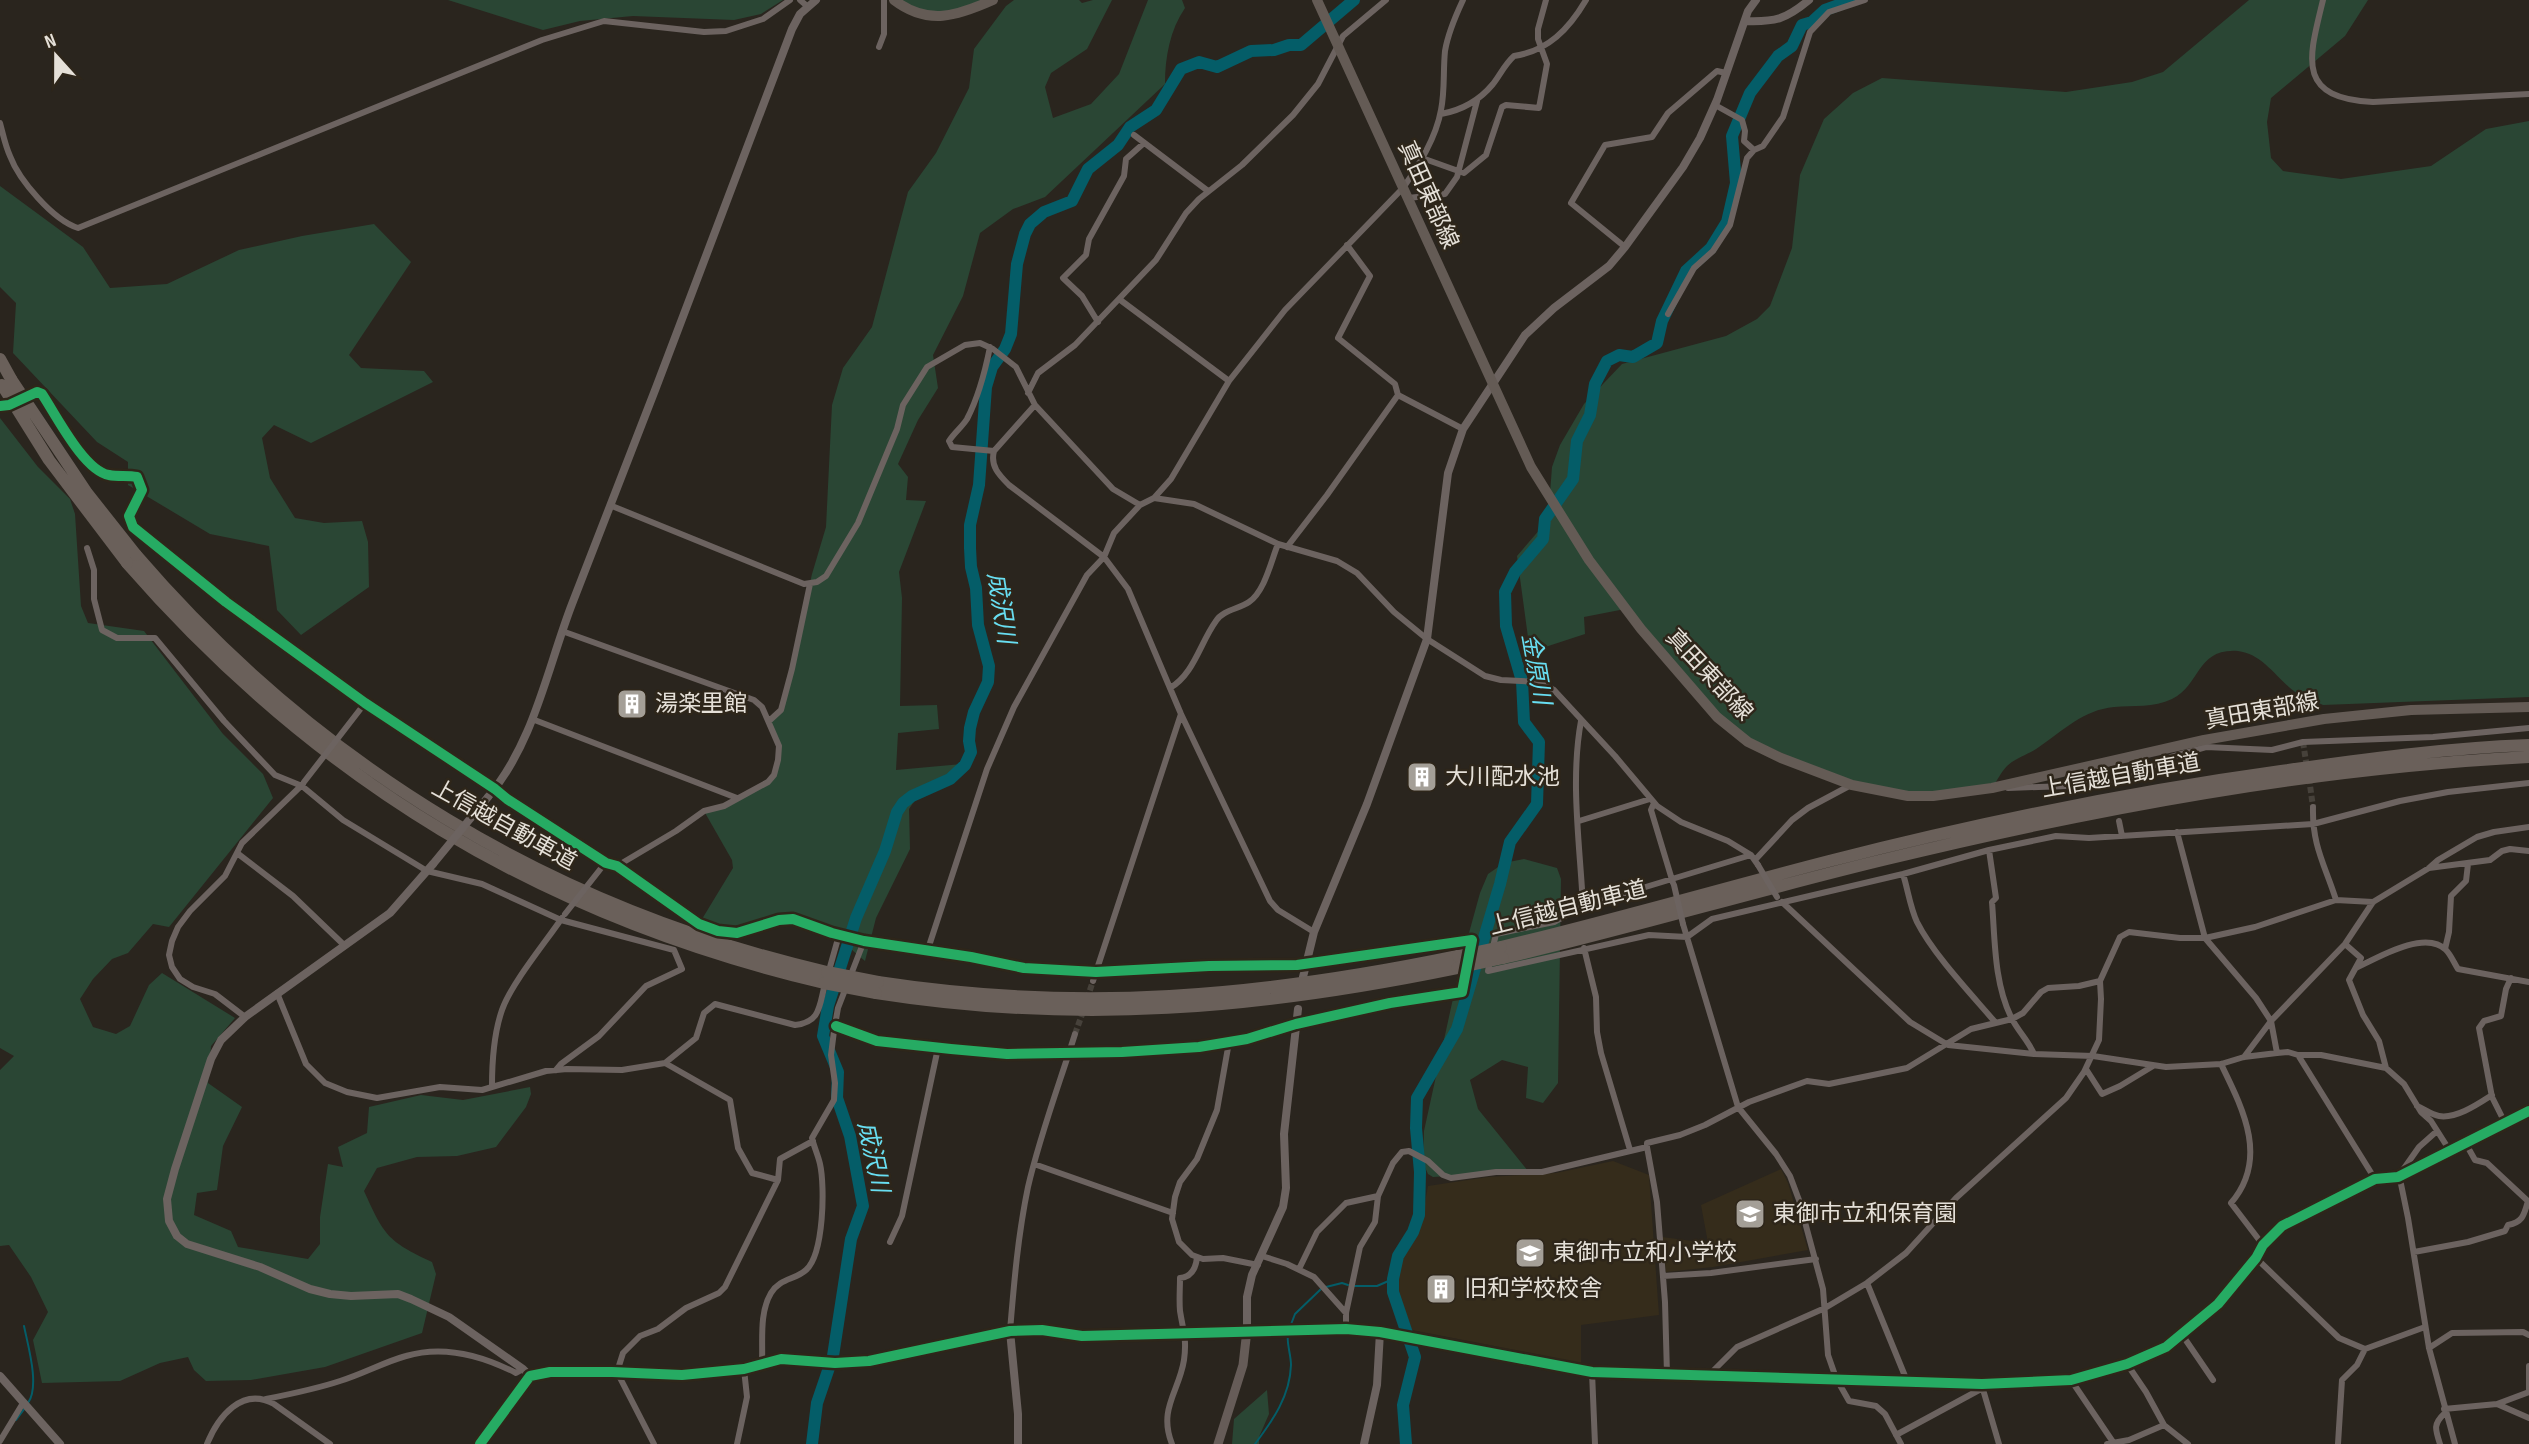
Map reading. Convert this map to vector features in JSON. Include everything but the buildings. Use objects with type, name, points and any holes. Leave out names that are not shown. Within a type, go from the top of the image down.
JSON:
[{"type":"highway","name":"上信越自動車道","points":[[0,359],[4,382],[73,473],[132,559],[288,707],[374,773],[457,826],[548,875],[644,917],[826,978],[877,987],[1021,998],[1130,999],[1278,988],[1502,953],[1885,859],[2067,819],[2302,780],[2421,765],[2529,757]]},
{"type":"highway","name":"上信越自動車道","points":[[1502,953],[1867,852],[2059,808],[2313,766],[2420,753],[2529,745]]},
{"type":"main road","points":[[894,0],[911,10],[940,17],[970,10],[993,0]]},
{"type":"main road","name":"真田東部線","points":[[1317,0],[1531,467],[1589,561],[1641,629],[1717,717],[1748,742],[1781,758],[1852,785],[1908,796],[1933,796],[1992,788],[2324,719],[2412,710],[2529,708]]},
{"type":"main road","points":[[1218,1444],[1243,1366],[1247,1331]]},
{"type":"street","points":[[0,123],[10,156],[22,179],[55,214],[78,228],[553,36],[604,21],[704,32],[726,31],[763,19],[790,0]]},
{"type":"street","points":[[530,1376],[449,1317],[411,1298],[398,1294],[330,1294],[310,1289],[247,1262],[187,1244],[177,1236],[169,1221],[167,1199],[211,1059],[221,1040],[245,1017],[390,913],[495,789],[516,754],[532,719],[562,631],[792,29],[804,3],[816,0]]},
{"type":"street","points":[[879,47],[884,34],[884,0]]},
{"type":"street","points":[[1028,393],[1038,373],[1074,345],[1156,260],[1186,213],[1293,115],[1318,84],[1343,36],[1386,0]]},
{"type":"street","points":[[927,952],[987,769],[1014,707],[1087,575],[1104,557],[1114,533],[1140,505],[1154,499],[1171,479],[1229,382],[1285,310],[1347,245],[1405,193],[1441,114],[1445,52],[1451,28],[1463,0]]},
{"type":"street","points":[[1422,158],[1464,173],[1486,155],[1502,107],[1506,105],[1539,108],[1547,64],[1538,29],[1546,0]]},
{"type":"street","points":[[1441,114],[1459,111],[1478,99],[1493,84],[1510,59],[1541,48],[1566,30],[1586,0]]},
{"type":"street","points":[[1303,976],[1314,932],[1367,804],[1427,639],[1448,472],[1463,429],[1525,335],[1554,308],[1609,266],[1683,167],[1715,105],[1748,11],[1756,0]]},
{"type":"street","points":[[1745,21],[1769,22],[1784,19],[1809,0]]},
{"type":"street","points":[[1668,314],[1694,268],[1713,251],[1730,225],[1747,158],[1754,150],[1763,146],[1783,117],[1810,32],[1829,12],[1865,0]]},
{"type":"street","points":[[2323,0],[2312,53],[2313,69],[2319,86],[2326,92],[2359,102],[2529,93]]},
{"type":"street","points":[[1625,247],[1571,203],[1605,145],[1653,137],[1668,113],[1717,71],[1726,74]]},
{"type":"street","points":[[1405,193],[1445,194],[1459,172],[1478,99]]},
{"type":"street","points":[[1715,105],[1742,120],[1744,141],[1754,150]]},
{"type":"street","points":[[1134,135],[1208,191]]},
{"type":"street","points":[[1098,322],[1082,296],[1063,278],[1086,255],[1089,239],[1124,176],[1126,159],[1144,143]]},
{"type":"street","points":[[1347,245],[1370,276],[1338,338],[1395,384],[1398,395],[1463,429]]},
{"type":"street","points":[[1119,299],[1229,382]]},
{"type":"street","points":[[612,506],[804,584],[817,582],[826,576],[858,523],[897,429],[903,405],[927,367],[965,345],[981,344],[990,347],[1016,367],[1035,405],[1112,489],[1140,505]]},
{"type":"street","points":[[990,347],[976,400],[965,422],[949,441],[952,447],[960,450],[994,451]]},
{"type":"street","points":[[0,406],[9,405],[37,392],[42,394],[86,460],[108,475],[137,477],[142,490],[129,516],[133,527],[226,602],[363,705],[495,789],[604,865],[617,866],[699,923],[718,931],[737,933],[779,920],[793,919],[864,941],[1024,968],[1096,972],[1305,964],[1472,940],[1462,992],[1390,1003],[1296,1024],[1247,1039],[1199,1047],[1122,1052],[1007,1054],[877,1041],[835,1026]]},
{"type":"street","points":[[1287,547],[1398,395]]},
{"type":"street","points":[[1035,405],[994,451],[992,460],[998,474],[1104,557],[1133,600],[1181,714],[1270,901],[1278,911],[1314,932]]},
{"type":"street","points":[[1154,499],[1194,504],[1278,544],[1337,561],[1357,572],[1394,612],[1427,639],[1485,676],[1501,680],[1538,682],[1554,690],[1652,801],[1681,822],[1728,841],[1754,860],[1783,904],[1910,1022],[1948,1045],[2034,1054],[2093,1056],[2153,1066],[2178,1067],[2221,1064],[2244,1057],[2288,1052],[2320,1055],[2386,1068],[2404,1084],[2450,1151]]},
{"type":"street","points":[[1170,688],[1182,681],[1217,618],[1254,597],[1278,544]]},
{"type":"street","points":[[87,548],[94,570],[94,599],[102,630],[117,638],[155,638],[252,752],[275,775],[303,784],[343,820],[430,868],[482,884],[563,917],[674,950],[682,969],[646,986],[599,1036],[556,1070]]},
{"type":"street","points":[[769,721],[781,709],[810,584]]},
{"type":"street","points":[[562,631],[754,700],[762,707],[779,746],[774,775],[768,782],[724,806],[704,811],[617,866]]},
{"type":"street","points":[[245,1017],[215,994],[193,987],[180,979],[172,967],[169,955],[172,941],[178,927],[225,876],[242,843],[303,784],[363,705]]},
{"type":"street","points":[[1093,981],[1181,714]]},
{"type":"street","points":[[532,719],[737,798]]},
{"type":"street","points":[[1581,721],[1575,778],[1583,906]]},
{"type":"street","points":[[1992,788],[2113,782],[2205,743],[2272,750],[2303,742],[2433,737],[2529,728]]},
{"type":"street","points":[[1852,785],[1808,808],[1792,820],[1754,860],[1583,906],[1554,922],[1496,934],[1488,971],[1649,935],[1687,937],[1712,919],[1783,904],[1989,850],[2056,836],[2089,838],[2313,824],[2400,801],[2448,792],[2529,783]]},
{"type":"street","points":[[1579,821],[1652,801]]},
{"type":"street","points":[[1652,801],[1651,810],[1683,924],[1738,1107],[1790,1176],[1816,1259],[1825,1308],[1828,1354],[1836,1378],[1849,1401],[1876,1406],[1885,1414],[1902,1444]]},
{"type":"street","points":[[2314,807],[2313,824],[2318,855],[2328,874],[2336,900]]},
{"type":"street","points":[[2119,821],[2122,836]]},
{"type":"street","points":[[2244,1057],[2271,1021],[2344,944],[2373,902],[2477,837],[2529,827]]},
{"type":"street","points":[[2177,832],[2206,939],[2256,998],[2271,1021],[2277,1053]]},
{"type":"street","points":[[2429,868],[2490,860],[2502,851],[2510,849],[2529,851]]},
{"type":"street","points":[[1989,850],[1996,898],[1992,902],[2001,990],[2011,1019],[2028,1040],[2034,1054]]},
{"type":"street","points":[[237,853],[293,896],[345,946]]},
{"type":"street","points":[[2445,949],[2451,896],[2466,881],[2468,864]]},
{"type":"street","points":[[492,1086],[492,1067],[501,1012],[508,996],[563,917],[604,865]]},
{"type":"street","points":[[1903,874],[1912,909],[1923,932],[1963,985],[1996,1022]]},
{"type":"street","points":[[1709,1375],[1737,1347],[1825,1308],[1867,1283],[1906,1253],[1956,1198],[2066,1098],[2086,1069],[2099,1040],[2100,981],[2120,937],[2129,932],[2206,939],[2267,924],[2336,900],[2373,902]]},
{"type":"street","points":[[277,993],[306,1064],[325,1083],[347,1092],[377,1098],[440,1087],[474,1091],[556,1070],[622,1070],[665,1063],[696,1038],[704,1013],[715,1004],[795,1025],[807,1023],[816,1017],[839,935]]},
{"type":"street","points":[[762,1363],[764,1317],[769,1296],[779,1283],[806,1270],[814,1258],[821,1224],[820,1166],[812,1138],[834,1100],[835,1083],[831,1055],[838,1008],[864,941]]},
{"type":"street","points":[[2354,968],[2399,947],[2429,943],[2445,949],[2458,969],[2529,982]]},
{"type":"street","points":[[2344,944],[2361,958],[2349,980],[2363,1015],[2379,1041],[2386,1068]]},
{"type":"street","points":[[1584,948],[1595,997],[1601,1053],[1630,1150]]},
{"type":"street","points":[[2505,1123],[2492,1095],[2479,1028],[2484,1021],[2501,1016],[2511,978]]},
{"type":"street","points":[[1667,1374],[1657,1202],[1647,1143],[1705,1125],[1738,1107],[1807,1081],[1829,1084],[1907,1068],[1971,1029],[2011,1019],[2028,1009],[2041,992],[2048,988],[2079,986],[2100,981]]},
{"type":"street","points":[[1247,1331],[1247,1297],[1252,1275],[1283,1207],[1286,1188],[1284,1134],[1298,1009]]},
{"type":"street","points":[[1018,1444],[1018,1414],[1010,1331],[1019,1239],[1034,1164],[1076,1034]]},
{"type":"street","points":[[1228,1042],[1217,1110],[1197,1159],[1180,1182],[1172,1219],[1185,1250],[1197,1257],[1223,1258],[1258,1265]]},
{"type":"street","points":[[890,1241],[902,1216],[939,1048]]},
{"type":"street","points":[[2298,1055],[2375,1179]]},
{"type":"street","points":[[665,1063],[730,1100],[738,1149],[752,1173],[778,1180]]},
{"type":"street","points":[[2221,1064],[2240,1103],[2248,1128],[2250,1148],[2244,1188],[2231,1203],[2263,1245]]},
{"type":"street","points":[[2086,1069],[2102,1094],[2153,1066]]},
{"type":"street","points":[[2417,1106],[2438,1116],[2451,1116],[2492,1095]]},
{"type":"street","points":[[480,1444],[530,1376],[550,1372],[682,1375],[744,1368],[781,1359],[835,1363],[869,1361],[1010,1331],[1042,1330],[1082,1336],[1346,1329],[1380,1332],[1592,1372],[1836,1378],[1982,1387],[2071,1380],[2127,1364],[2166,1347],[2182,1336],[2218,1304],[2281,1226],[2375,1179],[2398,1177],[2529,1111]]},
{"type":"street","points":[[2398,1177],[2419,1147],[2437,1131]]},
{"type":"street","points":[[654,1444],[617,1372],[623,1353],[640,1336],[659,1329],[686,1308],[726,1287],[778,1180],[780,1159],[813,1141]]},
{"type":"street","points":[[2414,1252],[2468,1242],[2505,1231],[2508,1225],[2523,1219],[2529,1201],[2487,1163],[2475,1160],[2466,1144]]},
{"type":"street","points":[[1346,1329],[1346,1313],[1355,1262],[1360,1247],[1376,1222],[1378,1196],[1393,1163],[1402,1152],[1409,1151],[1428,1161],[1443,1175],[1451,1178],[1496,1172],[1542,1172],[1647,1147]]},
{"type":"street","points":[[1034,1164],[1173,1213]]},
{"type":"street","points":[[2398,1177],[2414,1252],[2429,1348],[2455,1444]]},
{"type":"street","points":[[1299,1269],[1317,1232],[1346,1203],[1378,1196]]},
{"type":"street","points":[[1262,1256],[1314,1277],[1346,1313]]},
{"type":"street","points":[[1172,1444],[1166,1430],[1172,1393],[1184,1362],[1186,1335],[1181,1314],[1180,1278],[1186,1278],[1194,1270],[1197,1257]]},
{"type":"street","points":[[2256,1258],[2339,1338],[2365,1349],[2425,1327]]},
{"type":"street","points":[[1663,1276],[1711,1273],[1816,1259]]},
{"type":"street","points":[[1867,1283],[1907,1381]]},
{"type":"street","points":[[1364,1444],[1377,1385],[1380,1332]]},
{"type":"street","points":[[2429,1348],[2452,1333],[2523,1332],[2529,1335]]},
{"type":"street","points":[[2182,1336],[2213,1380]]},
{"type":"street","points":[[2338,1444],[2342,1380],[2357,1365],[2365,1349]]},
{"type":"street","points":[[207,1444],[228,1409],[246,1399],[266,1399],[339,1381],[407,1356],[444,1350],[497,1363],[516,1373],[523,1369]]},
{"type":"street","points":[[2127,1364],[2164,1425],[2188,1444]]},
{"type":"street","points":[[2441,1444],[2435,1427],[2445,1411],[2497,1404],[2529,1392],[2529,1366]]},
{"type":"street","points":[[737,1444],[747,1397],[744,1368]]},
{"type":"street","points":[[1592,1372],[1595,1444]]},
{"type":"street","points":[[0,1376],[60,1444]]},
{"type":"street","points":[[2071,1380],[2110,1443],[2129,1440],[2164,1425]]},
{"type":"street","points":[[1896,1435],[1982,1387]]},
{"type":"street","points":[[1982,1387],[1999,1444]]},
{"type":"street","points":[[266,1399],[330,1444]]},
{"type":"street","points":[[1,1436],[23,1403]]},
{"type":"street","points":[[2497,1404],[2529,1419]]},
{"type":"shaded area","name":"東御市立和小学校","points":[[1613,1161],[1649,1175],[1659,1315],[1581,1325],[1581,1363],[1412,1330],[1397,1289],[1399,1264],[1422,1219],[1428,1186],[1488,1177],[1556,1173]]},
{"type":"shaded area","name":"東御市立和保育園","points":[[1781,1169],[1788,1183],[1808,1250],[1713,1267],[1666,1272],[1662,1237],[1708,1243],[1701,1205]]},
{"type":"green space","points":[[448,0],[783,0],[761,14],[734,20],[633,16],[580,21],[543,30]]},
{"type":"green space","points":[[894,0],[993,0],[940,17]]},
{"type":"green space","points":[[1014,0],[1079,0],[1082,3],[1112,0],[1087,49],[1051,73],[1045,87],[1053,118],[1091,104],[1119,74],[1148,0],[1182,0],[1185,8],[1169,44],[1165,84],[1045,197],[1013,209],[980,233],[963,296],[933,355],[938,388],[918,420],[898,464],[908,477],[906,500],[926,501],[899,572],[902,598],[900,706],[937,705],[939,729],[898,733],[896,770],[962,764],[951,776],[917,797],[909,809],[910,849],[876,918],[865,961],[832,933],[793,919],[735,930],[699,924],[733,868],[732,860],[704,811],[737,798],[774,775],[779,746],[769,721],[781,709],[812,574],[826,527],[832,405],[843,368],[872,327],[908,192],[936,153],[969,88],[974,49],[1006,6]]},
{"type":"green space","points":[[2249,0],[2368,0],[2345,36],[2271,98],[2267,122],[2271,158],[2283,171],[2341,179],[2431,166],[2486,129],[2529,121],[2529,697],[2323,705],[2291,689],[2256,657],[2238,651],[2224,652],[2206,661],[2189,685],[2172,699],[2158,704],[2114,707],[2093,712],[2010,763],[1992,788],[1933,796],[1852,785],[1731,730],[1625,609],[1584,617],[1585,634],[1530,652],[1517,556],[1548,520],[1552,467],[1560,445],[1584,404],[1622,364],[1726,336],[1757,319],[1770,306],[1792,248],[1800,175],[1824,119],[1853,93],[1882,78],[2066,92],[2132,82],[2163,72]]},
{"type":"green space","points":[[0,186],[83,247],[110,288],[167,284],[239,250],[374,224],[411,262],[349,355],[361,368],[424,371],[433,382],[311,443],[274,425],[262,438],[270,478],[295,518],[324,523],[362,521],[368,542],[369,587],[301,635],[277,610],[269,546],[210,534],[128,485],[128,462],[97,442],[13,353],[16,303],[0,287]]},
{"type":"green space","points":[[0,418],[38,467],[70,499],[75,514],[81,606],[88,623],[144,631],[223,734],[263,774],[273,798],[169,927],[153,924],[128,953],[112,959],[93,979],[80,999],[93,1027],[116,1034],[130,1026],[149,985],[162,973],[235,1018],[211,1046],[208,1083],[242,1107],[223,1146],[217,1190],[197,1193],[194,1215],[231,1231],[238,1247],[308,1259],[320,1244],[320,1217],[328,1164],[343,1167],[338,1147],[367,1133],[369,1107],[421,1095],[463,1100],[530,1087],[531,1094],[526,1107],[496,1147],[457,1156],[417,1157],[377,1168],[364,1191],[382,1227],[389,1235],[405,1248],[432,1262],[436,1274],[422,1333],[325,1367],[251,1380],[206,1381],[194,1370],[188,1357],[160,1363],[120,1381],[42,1383],[33,1340],[48,1312],[31,1277],[9,1245],[0,1246],[0,1070],[14,1056],[0,1048]]},
{"type":"green space","points":[[1524,859],[1557,868],[1561,879],[1558,1083],[1543,1103],[1526,1098],[1528,1067],[1502,1060],[1470,1080],[1478,1109],[1528,1171],[1433,1177],[1428,1174],[1423,1163],[1424,1131],[1461,962],[1480,893],[1488,874],[1504,863]]},
{"type":"green space","points":[[1267,1390],[1269,1414],[1259,1437],[1259,1444],[1232,1444],[1234,1419]]},
{"type":"waterway","name":"成沢川","points":[[812,1444],[817,1403],[833,1356],[851,1239],[863,1206],[850,1136],[837,1098],[838,1072],[823,1036],[828,1006],[856,918],[885,851],[897,812],[912,796],[950,779],[965,765],[971,752],[970,728],[974,712],[988,682],[989,666],[978,625],[976,588],[971,567],[970,525],[979,485],[986,387],[992,367],[1005,349],[1011,334],[1017,264],[1025,234],[1030,224],[1044,212],[1072,201],[1088,169],[1118,145],[1130,127],[1156,110],[1181,69],[1199,62],[1217,67],[1251,51],[1301,45],[1354,0]]},
{"type":"waterway","name":"金原川","points":[[1406,1444],[1403,1405],[1415,1357],[1393,1292],[1393,1279],[1398,1256],[1413,1232],[1419,1215],[1417,1098],[1457,1029],[1510,842],[1537,804],[1539,742],[1524,722],[1522,681],[1506,626],[1505,592],[1515,572],[1543,539],[1545,519],[1573,479],[1577,441],[1590,415],[1595,384],[1607,361],[1619,355],[1633,357],[1657,343],[1662,321],[1686,271],[1711,248],[1727,222],[1736,183],[1732,136],[1750,93],[1778,56],[1792,46],[1802,25],[1812,22],[1825,10],[1852,0]]},
{"type":"waterway","points":[[1354,1286],[1377,1286],[1393,1279]]},
{"type":"waterway","points":[[1326,1287],[1342,1283],[1348,1285]]},
{"type":"waterway","points":[[1290,1327],[1295,1314],[1321,1289]]},
{"type":"waterway","points":[[24,1326],[33,1376],[28,1403]]},
{"type":"waterway","points":[[1255,1444],[1274,1417],[1287,1387],[1291,1365],[1288,1332]]},
{"type":"waterway","points":[[16,1420],[25,1408]]},
{"type":"tunnel","points":[[2303,742],[2307,768]]},
{"type":"tunnel","points":[[2309,778],[2313,807]]},
{"type":"tunnel","points":[[1087,999],[1093,981]]},
{"type":"tunnel","points":[[1075,1034],[1084,1009]]},
{"type":"cycle path","points":[[0,406],[9,405],[37,392],[42,394],[71,441],[90,464],[109,475],[137,477],[142,490],[129,516],[133,527],[226,602],[365,703],[507,799],[606,863],[617,866],[699,924],[718,931],[737,933],[779,920],[793,919],[864,941],[1024,968],[1096,972],[1297,965],[1472,940],[1462,992],[1390,1003],[1296,1024],[1247,1039],[1199,1047],[1122,1052],[1007,1054],[877,1041],[836,1026]]},
{"type":"cycle path","points":[[480,1444],[530,1376],[550,1372],[682,1375],[744,1369],[781,1359],[835,1363],[869,1361],[1010,1331],[1042,1330],[1082,1336],[1346,1329],[1380,1332],[1592,1372],[1982,1384],[2071,1380],[2127,1364],[2166,1347],[2218,1304],[2256,1258],[2263,1245],[2282,1226],[2375,1179],[2398,1177],[2529,1111]]},
{"type":"place","name":"湯楽里館","points":[[632,704]]},
{"type":"place","name":"大川配水池","points":[[1422,777]]},
{"type":"place","name":"東御市立和保育園","points":[[1750,1214]]},
{"type":"place","name":"東御市立和小学校","points":[[1530,1253]]},
{"type":"place","name":"旧和学校校舎","points":[[1441,1289]]}]
